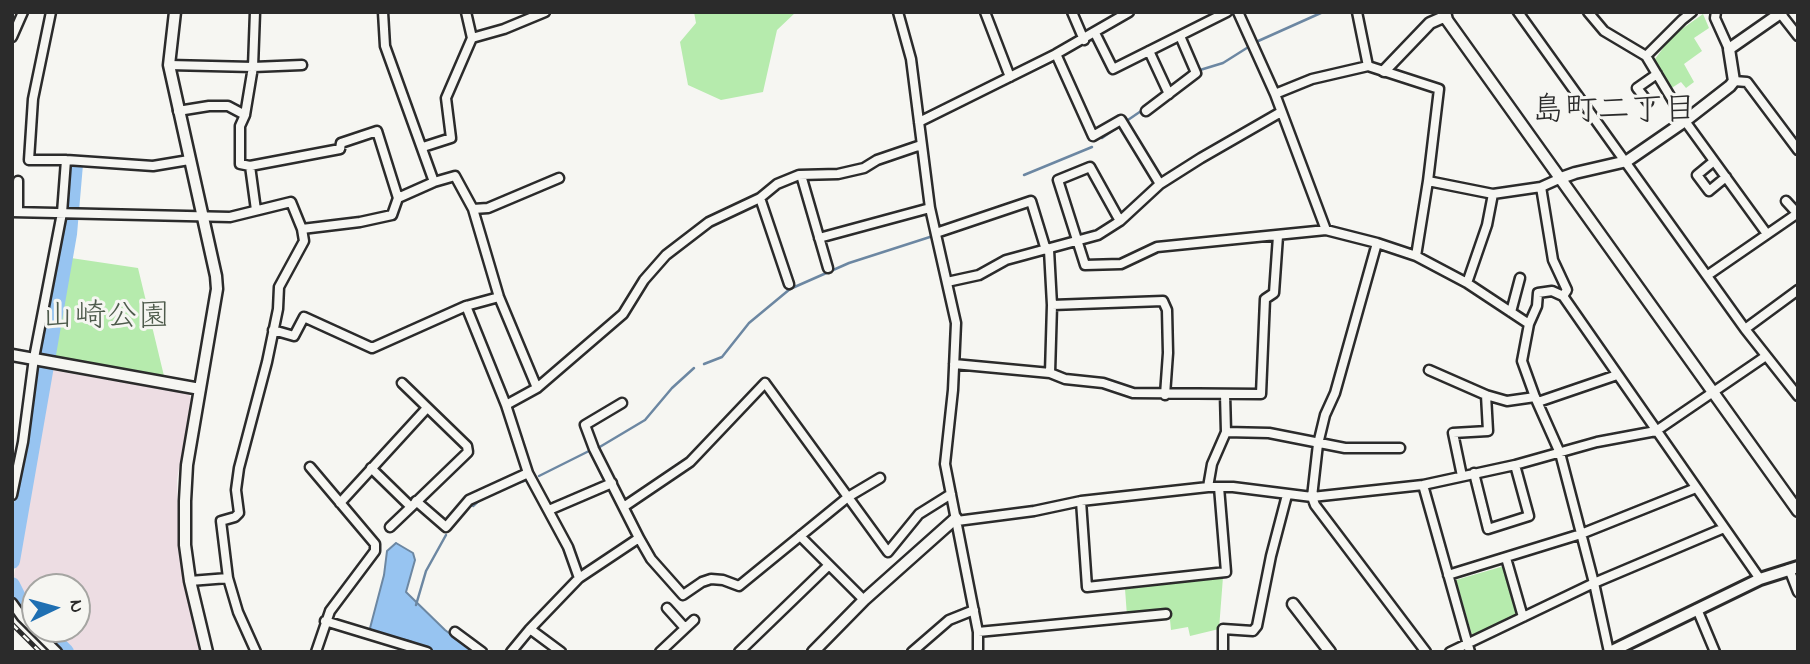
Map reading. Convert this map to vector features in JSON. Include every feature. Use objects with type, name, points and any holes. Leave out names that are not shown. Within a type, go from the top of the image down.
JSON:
[{"type":"main road","points":[[1609,652],[1760,579],[1793,568]]},
{"type":"street","points":[[12,37],[16,22],[23,12]]},
{"type":"street","points":[[51,12],[33,99],[29,160],[153,166],[189,160]]},
{"type":"street","points":[[175,12],[169,65],[216,276],[187,466],[185,545],[190,581],[207,652]]},
{"type":"street","points":[[255,12],[253,67],[245,115],[240,126],[240,163],[250,166],[340,149],[341,143],[377,131],[398,198],[392,215],[302,229]]},
{"type":"street","points":[[383,12],[385,46],[434,182]]},
{"type":"street","points":[[423,147],[451,138],[446,98],[472,38],[466,12]]},
{"type":"street","points":[[472,38],[504,29],[545,12]]},
{"type":"street","points":[[898,12],[911,60],[930,208],[956,323],[945,464],[978,632],[978,652]]},
{"type":"street","points":[[985,12],[1010,77]]},
{"type":"street","points":[[1072,12],[1084,40]]},
{"type":"street","points":[[919,122],[1084,40],[1129,12]]},
{"type":"street","points":[[1096,33],[1113,69],[1227,12]]},
{"type":"street","points":[[1238,12],[1275,94],[1326,230]]},
{"type":"street","points":[[1357,12],[1368,66]]},
{"type":"street","points":[[1518,12],[1745,329],[1798,396]]},
{"type":"street","points":[[1588,12],[1604,31],[1646,56],[1685,121],[1767,234]]},
{"type":"street","points":[[1674,12],[1682,20]]},
{"type":"street","points":[[1646,56],[1692,12]]},
{"type":"street","points":[[1428,181],[1493,194],[1541,187],[1575,173],[1627,161],[1685,121],[1734,81],[1729,49],[1715,19],[1716,12]]},
{"type":"street","points":[[1729,49],[1781,13],[1798,36]]},
{"type":"street","points":[[1384,71],[1430,23],[1446,14],[1798,511]]},
{"type":"street","points":[[1146,111],[1196,73],[1180,36]]},
{"type":"street","points":[[1149,51],[1169,94]]},
{"type":"street","points":[[1056,54],[1093,136],[1121,120],[1160,184]]},
{"type":"street","points":[[169,65],[302,65]]},
{"type":"street","points":[[1275,94],[1312,79],[1368,66],[1439,89],[1416,256]]},
{"type":"street","points":[[1648,102],[1637,88],[1657,74]]},
{"type":"street","points":[[1734,81],[1747,82],[1798,150]]},
{"type":"street","points":[[178,111],[228,106],[245,115]]},
{"type":"street","points":[[947,282],[979,275],[1006,260],[1098,235],[1120,221],[1160,184],[1281,112]]},
{"type":"street","points":[[506,405],[537,387],[623,314],[644,280],[681,242],[709,222],[760,198],[777,184],[801,175],[838,174],[864,168],[877,160],[922,145]]},
{"type":"street","points":[[12,495],[15,465],[23,442],[34,358],[62,213],[66,160]]},
{"type":"street","points":[[1714,161],[1697,175],[1709,191],[1726,177]]},
{"type":"street","points":[[250,166],[256,210]]},
{"type":"street","points":[[1120,221],[1090,167],[1058,180],[1085,265],[1121,264],[1157,247],[1326,230],[1416,256],[1467,283],[1529,324]]},
{"type":"street","points":[[801,175],[828,268]]},
{"type":"street","points":[[398,198],[454,176],[473,209],[499,297],[537,387]]},
{"type":"street","points":[[473,209],[488,208],[559,178]]},
{"type":"street","points":[[18,181],[15,212],[230,218],[291,202],[302,229],[304,242],[279,287],[278,309],[267,362],[239,468],[236,490],[239,513],[236,517],[221,521],[228,578],[238,612],[256,652]]},
{"type":"street","points":[[1541,187],[1553,260],[1567,290],[1563,296]]},
{"type":"street","points":[[1467,283],[1487,225],[1493,194]]},
{"type":"street","points":[[760,198],[789,284]]},
{"type":"street","points":[[936,233],[1031,201],[1048,250],[1052,305],[1049,373]]},
{"type":"street","points":[[1708,275],[1797,213],[1786,201]]},
{"type":"street","points":[[819,237],[930,208]]},
{"type":"street","points":[[954,364],[1049,373],[1065,379],[1103,383],[1133,393],[1261,394],[1265,299],[1274,293],[1278,236]]},
{"type":"street","points":[[1377,243],[1335,393],[1325,415],[1318,444],[1312,497],[1315,505],[1426,652]]},
{"type":"street","points":[[1511,312],[1520,278]]},
{"type":"street","points":[[1745,329],[1798,290]]},
{"type":"street","points":[[1609,652],[1560,453],[1522,361],[1538,293],[1552,291],[1563,296],[1760,579]]},
{"type":"street","points":[[273,330],[294,336],[304,317],[372,348],[466,306],[499,297]]},
{"type":"street","points":[[1052,305],[1163,301],[1167,310],[1168,353],[1165,395]]},
{"type":"street","points":[[466,306],[506,405],[528,473],[568,547],[579,578]]},
{"type":"street","points":[[12,355],[200,389]]},
{"type":"street","points":[[813,652],[864,600],[957,520],[1208,487],[1312,497],[1423,485],[1515,465],[1597,442],[1656,431],[1766,356]]},
{"type":"street","points":[[1429,370],[1486,395],[1507,401],[1536,400],[1616,375]]},
{"type":"street","points":[[390,527],[468,452],[467,446],[402,383]]},
{"type":"street","points":[[625,506],[690,462],[765,383],[888,552],[919,514],[951,494]]},
{"type":"street","points":[[1208,487],[1212,464],[1226,432],[1225,394]]},
{"type":"street","points":[[1462,476],[1453,433],[1489,431],[1486,395]]},
{"type":"street","points":[[622,403],[585,425],[594,449],[651,559],[683,595],[711,579],[739,586],[848,497],[880,478]]},
{"type":"street","points":[[340,503],[427,408]]},
{"type":"street","points":[[1226,432],[1269,433],[1345,448],[1400,449]]},
{"type":"street","points":[[12,443],[23,442]]},
{"type":"street","points":[[1474,474],[1489,529],[1529,516],[1515,465]]},
{"type":"street","points":[[310,467],[375,544],[375,551],[330,611],[316,652]]},
{"type":"street","points":[[371,468],[413,504],[446,527],[468,500],[528,473]]},
{"type":"street","points":[[549,510],[612,483]]},
{"type":"street","points":[[1423,485],[1469,647]]},
{"type":"street","points":[[1081,502],[1087,587],[1226,572],[1219,487]]},
{"type":"street","points":[[1448,575],[1581,534],[1696,488]]},
{"type":"street","points":[[1223,652],[1223,629],[1253,631],[1257,626],[1287,495]]},
{"type":"street","points":[[1451,652],[1469,647],[1594,583],[1724,528]]},
{"type":"street","points":[[800,536],[864,600]]},
{"type":"street","points":[[511,652],[579,578],[639,538]]},
{"type":"street","points":[[1506,558],[1523,617]]},
{"type":"street","points":[[739,652],[829,565]]},
{"type":"street","points":[[1793,568],[1798,592]]},
{"type":"street","points":[[190,581],[228,578]]},
{"type":"street","points":[[12,603],[22,617],[57,652]]},
{"type":"street","points":[[1293,604],[1330,652]]},
{"type":"street","points":[[667,608],[685,628]]},
{"type":"street","points":[[1697,609],[1715,652]]},
{"type":"street","points":[[912,652],[949,620],[974,610]]},
{"type":"street","points":[[978,632],[1166,614]]},
{"type":"street","points":[[660,652],[694,620]]},
{"type":"street","points":[[325,621],[427,652]]},
{"type":"street","points":[[530,629],[561,652]]},
{"type":"street","points":[[455,632],[482,652]]},
{"type":"street","points":[[922,652],[924,639]]},
{"type":"shaded area","points":[[51,370],[189,394],[191,399],[177,480],[179,552],[199,650],[76,652],[67,643],[91,643],[91,573],[21,573],[21,588],[14,576]]},
{"type":"green space","points":[[694,12],[796,12],[777,30],[763,92],[721,100],[688,85],[680,42],[696,23]]},
{"type":"green space","points":[[1703,14],[1709,28],[1694,38],[1702,51],[1684,64],[1694,82],[1686,88],[1681,82],[1670,89],[1655,65],[1655,59],[1672,36]]},
{"type":"green space","name":"山崎公園","points":[[71,258],[138,268],[164,376],[54,358]]},
{"type":"green space","points":[[1504,566],[1517,614],[1472,635],[1456,580]]},
{"type":"green space","points":[[1223,577],[1219,629],[1190,636],[1188,627],[1171,630],[1169,610],[1127,616],[1125,589]]},
{"type":"water","points":[[396,543],[413,553],[415,560],[406,592],[445,630],[474,652],[432,652],[410,641],[369,632],[384,575],[387,551]]},
{"type":"waterway","points":[[1256,42],[1323,12]]},
{"type":"waterway","points":[[1200,70],[1223,63],[1250,46]]},
{"type":"waterway","points":[[1125,122],[1144,109]]},
{"type":"waterway","points":[[1102,138],[1115,129]]},
{"type":"waterway","points":[[1024,175],[1092,147]]},
{"type":"waterway","points":[[12,561],[69,234],[75,164]]},
{"type":"waterway","points":[[704,364],[722,357],[749,323],[790,289],[849,263],[933,236]]},
{"type":"waterway","points":[[598,448],[645,420],[672,388],[694,368]]},
{"type":"waterway","points":[[539,476],[589,451]]},
{"type":"waterway","points":[[508,486],[527,480]]},
{"type":"waterway","points":[[473,506],[482,498]]},
{"type":"waterway","points":[[453,526],[460,518]]},
{"type":"waterway","points":[[416,605],[426,571],[446,535]]},
{"type":"waterway","points":[[12,585],[21,603]]},
{"type":"waterway","points":[[57,643],[66,652]]},
{"type":"railway","points":[[12,624],[40,652]]},
{"type":"district","name":"島町二丁目","points":[[1614,114]]}]
